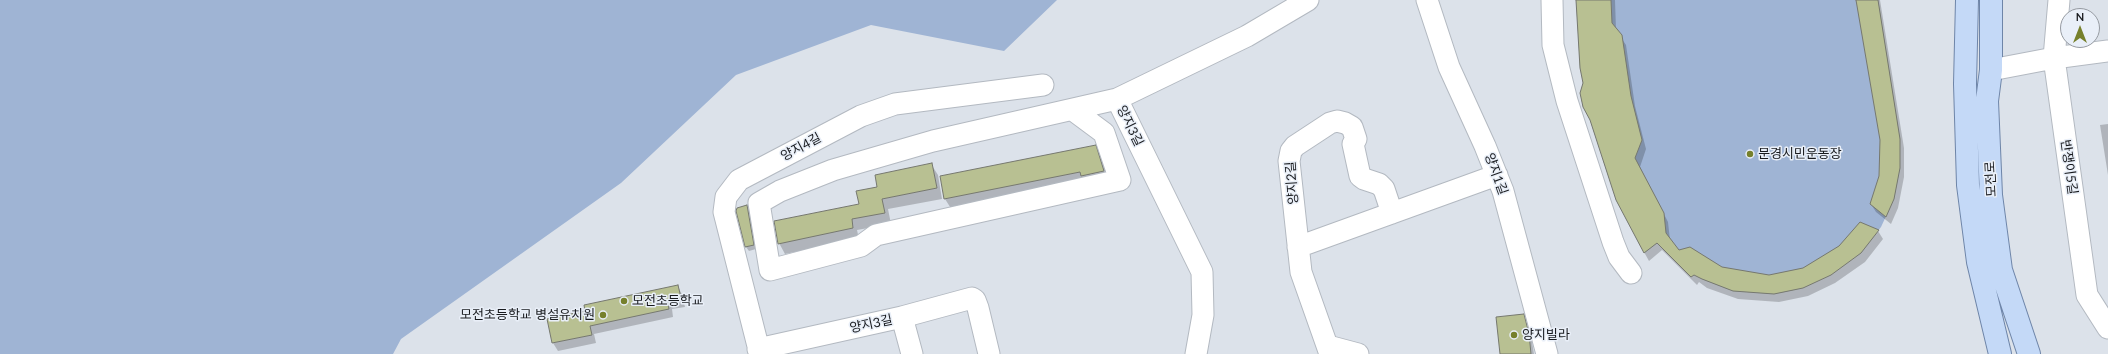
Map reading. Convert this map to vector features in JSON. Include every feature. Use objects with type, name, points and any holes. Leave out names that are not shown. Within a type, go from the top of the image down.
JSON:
[{"type":"main road","name":"모전로","points":[[1967,0],[1965,84],[1968,186],[1978,262],[2000,354]]},
{"type":"main road","name":"모전로","points":[[1991,0],[1991,70],[1987,101],[1991,195],[2001,270],[2029,354]]},
{"type":"street","name":"양지3길","points":[[1196,354],[1203,315],[1202,272],[1117,99],[1247,36],[1308,0]]},
{"type":"street","name":"양지1길","points":[[1427,0],[1449,66],[1503,191],[1547,354]]},
{"type":"street","points":[[1552,0],[1553,45],[1567,101],[1613,242],[1619,257],[1631,273]]},
{"type":"street","name":"반쟁이5길","points":[[2059,0],[2054,58],[2087,295],[2108,328]]},
{"type":"street","points":[[1991,70],[2054,58],[2108,51]]},
{"type":"street","name":"양지4길","points":[[759,351],[724,212],[726,197],[739,180],[861,116],[895,104],[1044,84]]},
{"type":"street","points":[[770,270],[759,203],[780,191],[833,170],[933,141],[1117,99]]},
{"type":"street","points":[[740,275],[770,270],[861,246],[876,235],[1120,180],[1104,133],[1073,110]]},
{"type":"street","name":"양지2길","points":[[1358,354],[1329,350],[1301,272],[1289,161],[1291,151],[1295,146],[1330,123],[1341,122],[1352,127],[1356,139],[1352,144],[1360,176],[1364,179],[1379,184],[1384,189],[1392,213]]},
{"type":"street","points":[[1298,247],[1497,175]]},
{"type":"street","name":"양지3길","points":[[759,351],[902,317],[972,298],[975,300],[978,308],[989,354]]},
{"type":"street","points":[[902,317],[912,354]]},
{"type":"shaded area","points":[[0,0],[1057,0],[1004,51],[871,25],[736,75],[621,183],[401,339],[393,354],[0,354]]},
{"type":"shaded area","name":"문경시민운동장","points":[[1576,0],[1878,0],[1900,139],[1900,168],[1894,199],[1881,227],[1861,253],[1803,288],[1774,294],[1733,291],[1702,279],[1678,264],[1657,243],[1644,253],[1616,200],[1590,120],[1583,107],[1580,93],[1583,83],[1580,68]]},
{"type":"building","points":[[1576,0],[1611,0],[1612,23],[1622,35],[1631,96],[1642,140],[1635,158],[1664,213],[1666,233],[1679,250],[1690,247],[1722,267],[1769,275],[1803,268],[1839,246],[1860,222],[1879,230],[1861,253],[1831,275],[1803,288],[1774,294],[1733,291],[1694,275],[1691,277],[1657,243],[1644,253],[1616,200],[1590,120],[1583,107],[1580,93],[1583,83],[1580,68]]},
{"type":"building","points":[[1856,0],[1878,0],[1900,139],[1900,168],[1894,199],[1886,217],[1870,204],[1879,176],[1880,140]]},
{"type":"building","points":[[1096,145],[1104,171],[1081,176],[1080,172],[944,199],[940,176]]},
{"type":"building","points":[[932,163],[937,188],[882,199],[885,213],[852,219],[853,228],[778,244],[774,221],[859,204],[856,191],[877,187],[875,175]]},
{"type":"building","points":[[747,205],[754,245],[745,247],[736,211],[737,208]]},
{"type":"building","name":"모전초등학교 병설유치원","points":[[678,285],[681,298],[667,301],[669,309],[590,326],[592,335],[552,343],[547,319],[585,311],[584,305]]},
{"type":"building","name":"양지빌라","points":[[1524,314],[1529,334],[1531,354],[1500,354],[1496,317]]},
{"type":"place","name":"문경시민운동장","points":[[1750,154]]},
{"type":"place","name":"모전초등학교","points":[[624,301]]},
{"type":"place","name":"모전초등학교 병설유치원","points":[[603,315]]},
{"type":"place","name":"양지빌라","points":[[1514,335]]}]
